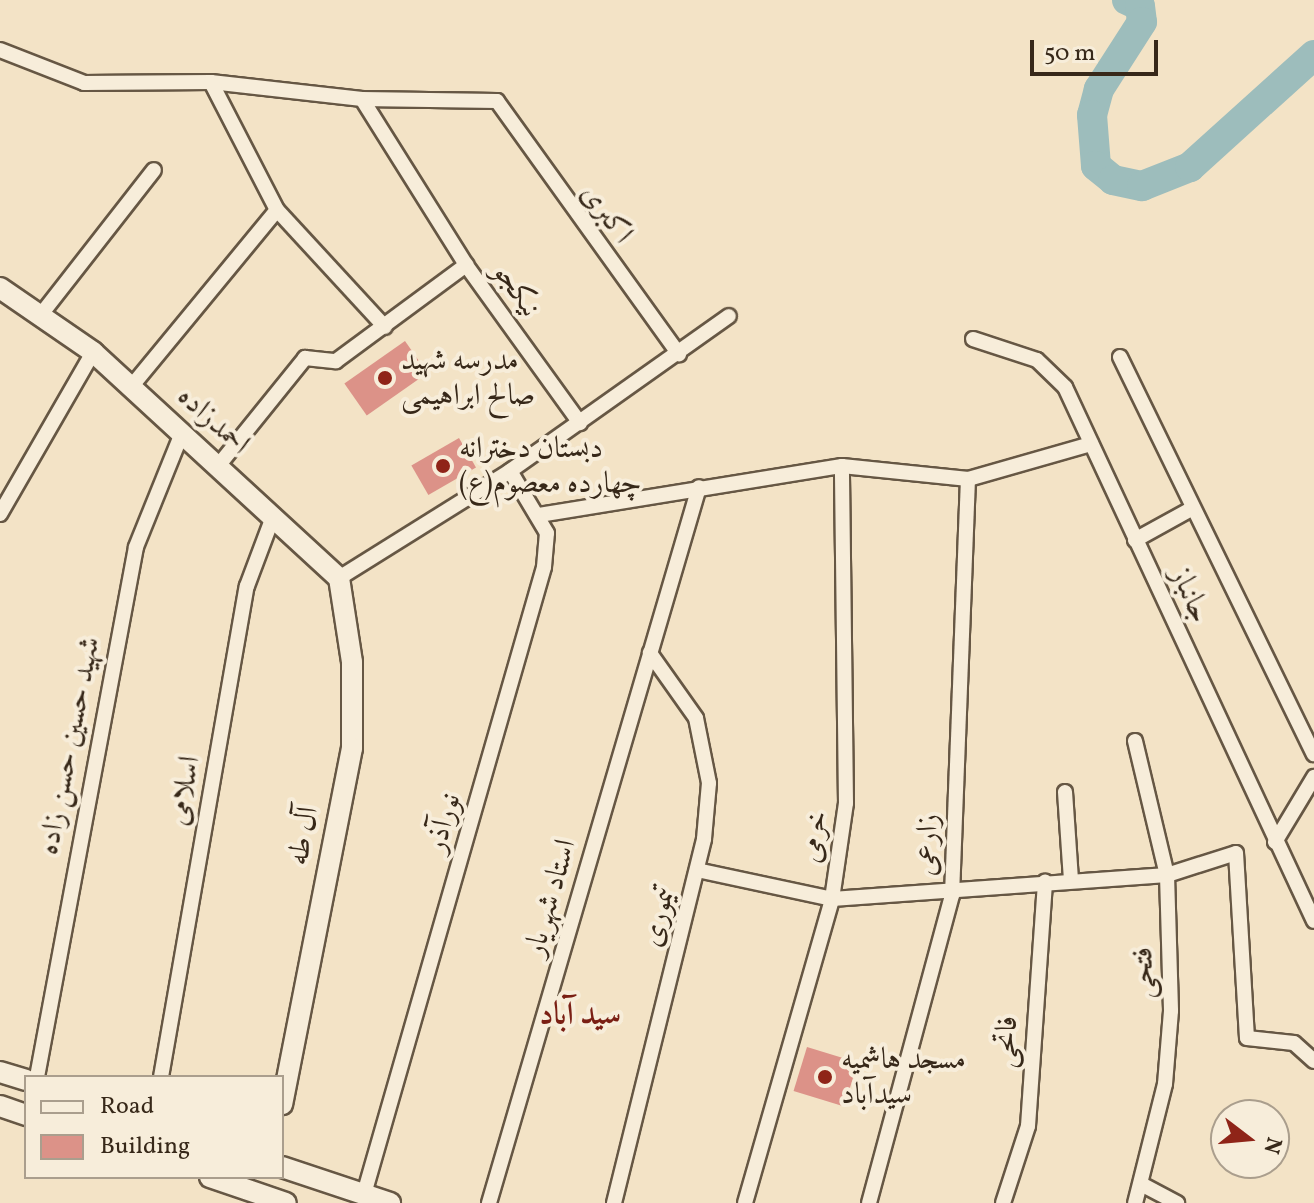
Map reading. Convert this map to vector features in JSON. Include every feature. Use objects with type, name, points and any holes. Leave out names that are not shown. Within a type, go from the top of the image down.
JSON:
[{"type":"street","points":[[0,50],[84,83],[211,82],[362,99]]},
{"type":"street","points":[[211,82],[277,210],[385,327]]},
{"type":"street","name":"اکبری","points":[[362,99],[497,101],[679,354]]},
{"type":"street","name":"نیکجو","points":[[362,99],[466,265],[580,423]]},
{"type":"street","points":[[43,312],[154,170]]},
{"type":"street","points":[[131,387],[277,210]]},
{"type":"street","points":[[218,466],[305,358],[336,361],[466,265]]},
{"type":"street","name":"احمدزاده","points":[[0,288],[43,312],[93,352],[339,578]]},
{"type":"street","points":[[339,578],[510,471],[729,316]]},
{"type":"street","name":"جانباز","points":[[973,339],[1037,360],[1065,387],[1275,842],[1312,914]]},
{"type":"street","points":[[0,514],[93,352]]},
{"type":"street","points":[[1120,357],[1314,754]]},
{"type":"street","name":"شهید حسین حسن زاده","points":[[37,1075],[136,547],[182,433]]},
{"type":"street","points":[[539,515],[842,466],[968,479],[1091,444]]},
{"type":"street","name":"خرمی","points":[[745,1203],[832,899],[846,803],[842,466]]},
{"type":"street","name":"نورآذر","points":[[364,1194],[544,567],[547,533],[510,471]]},
{"type":"street","name":"زارعی","points":[[869,1203],[952,895],[968,479]]},
{"type":"street","name":"استاد شهریار","points":[[489,1203],[699,487]]},
{"type":"street","points":[[1135,540],[1193,508]]},
{"type":"street","name":"اسلامی","points":[[161,1075],[247,586],[273,517]]},
{"type":"street","name":"آل طه","points":[[284,1094],[352,748],[352,662],[339,578]]},
{"type":"street","name":"تیموری","points":[[614,1203],[697,870],[709,783],[703,740],[696,718],[650,653]]},
{"type":"street","name":"فتحی","points":[[1135,741],[1167,875],[1171,1011],[1165,1084],[1135,1203]]},
{"type":"street","points":[[1275,842],[1314,777]]},
{"type":"street","points":[[1065,792],[1071,880]]},
{"type":"street","points":[[697,870],[832,899],[952,895],[1045,882],[1167,875],[1236,853],[1247,1038],[1294,1043],[1314,1061]]},
{"type":"street","name":"فاتحی","points":[[1003,1203],[1028,1126],[1045,882]]},
{"type":"street","points":[[0,1072],[24,1079]]},
{"type":"street","points":[[0,1106],[24,1114]]},
{"type":"street","points":[[284,1168],[390,1203]]},
{"type":"street","points":[[217,1179],[272,1195]]},
{"type":"street","points":[[1141,1184],[1177,1203]]},
{"type":"building","name":"مدرسه شهید صالح ابراهیمی","points":[[405,341],[427,373],[367,415],[344,383]]},
{"type":"building","name":"دبستان دخترانه چهارده معصوم(ع)","points":[[459,438],[476,467],[428,495],[411,466]]},
{"type":"building","name":"مسجد هاشمیه سیدآباد","points":[[807,1047],[858,1062],[844,1106],[794,1091]]},
{"type":"waterway","points":[[1127,0],[1140,6],[1142,22],[1099,89],[1092,115],[1096,166],[1113,180],[1142,186],[1190,167],[1314,55]]},
{"type":"place","name":"مدرسه شهید صالح ابراهیمی","points":[[385,378]]},
{"type":"place","name":"دبستان دخترانه چهارده معصوم(ع)","points":[[443,466]]},
{"type":"place","name":"مسجد هاشمیه سیدآباد","points":[[825,1077]]},
{"type":"district","name":"سید آباد","points":[[580,1016]]}]
